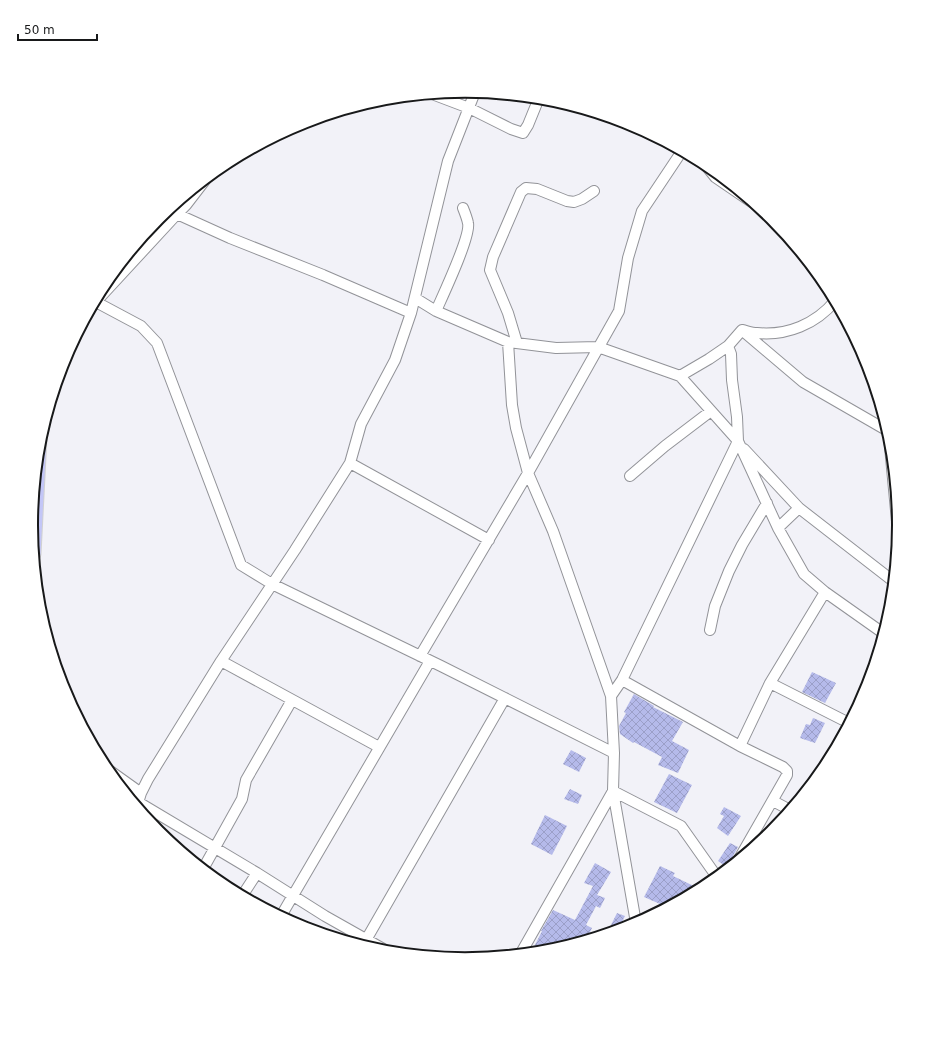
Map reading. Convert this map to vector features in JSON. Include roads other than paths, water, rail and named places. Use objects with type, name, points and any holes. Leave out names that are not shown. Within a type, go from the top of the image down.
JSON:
[{"type":"street","points":[[473,98],[448,161],[416,298],[394,360],[362,424],[350,463],[295,550],[221,661],[148,779],[139,800],[366,940],[505,698]]},
{"type":"street","points":[[445,99],[469,108],[511,129],[523,133],[536,104]]},
{"type":"street","points":[[420,656],[528,473],[619,311],[628,258],[642,211],[679,156]]},
{"type":"street","points":[[594,191],[582,199],[574,202],[567,201],[537,189],[526,188],[521,192],[493,257],[490,270],[508,313],[513,343],[512,405],[516,428],[528,473],[553,531],[611,696],[614,753],[613,791],[635,916]]},
{"type":"street","points":[[114,283],[177,214],[181,206]]},
{"type":"street","points":[[436,311],[459,258],[466,236],[469,224],[463,208]]},
{"type":"street","points":[[177,214],[230,238],[411,312]]},
{"type":"street","points":[[416,298],[436,311],[513,343],[556,348],[598,347],[680,376],[799,508],[888,577]]},
{"type":"street","points":[[98,306],[141,326],[157,343],[241,565],[272,584],[614,753]]},
{"type":"street","points":[[742,330],[757,333],[789,331],[804,326],[828,310],[831,306]]},
{"type":"street","points":[[680,376],[728,346],[742,330]]},
{"type":"street","points":[[742,330],[803,382],[880,426]]},
{"type":"street","points":[[728,346],[731,354],[732,380],[738,417],[738,441],[778,528],[804,574],[825,592],[879,629]]},
{"type":"street","points":[[630,476],[665,446],[711,411]]},
{"type":"street","points":[[611,696],[622,680],[738,441]]},
{"type":"street","points":[[350,463],[489,540]]},
{"type":"street","points":[[710,630],[715,606],[729,571],[742,545],[767,503]]},
{"type":"street","points":[[778,528],[799,508]]},
{"type":"street","points":[[740,746],[770,683],[825,592]]},
{"type":"street","points":[[221,661],[379,747]]},
{"type":"street","points":[[284,911],[430,661]]},
{"type":"street","points":[[622,680],[740,746],[783,767],[787,771],[787,775],[773,801],[746,847]]},
{"type":"street","points":[[770,683],[845,721]]},
{"type":"street","points":[[206,864],[242,799],[246,780],[292,700]]},
{"type":"street","points":[[613,791],[681,826],[713,872]]},
{"type":"street","points":[[525,947],[613,791]]},
{"type":"street","points":[[773,801],[785,808]]},
{"type":"street","points":[[245,891],[257,873]]}]
